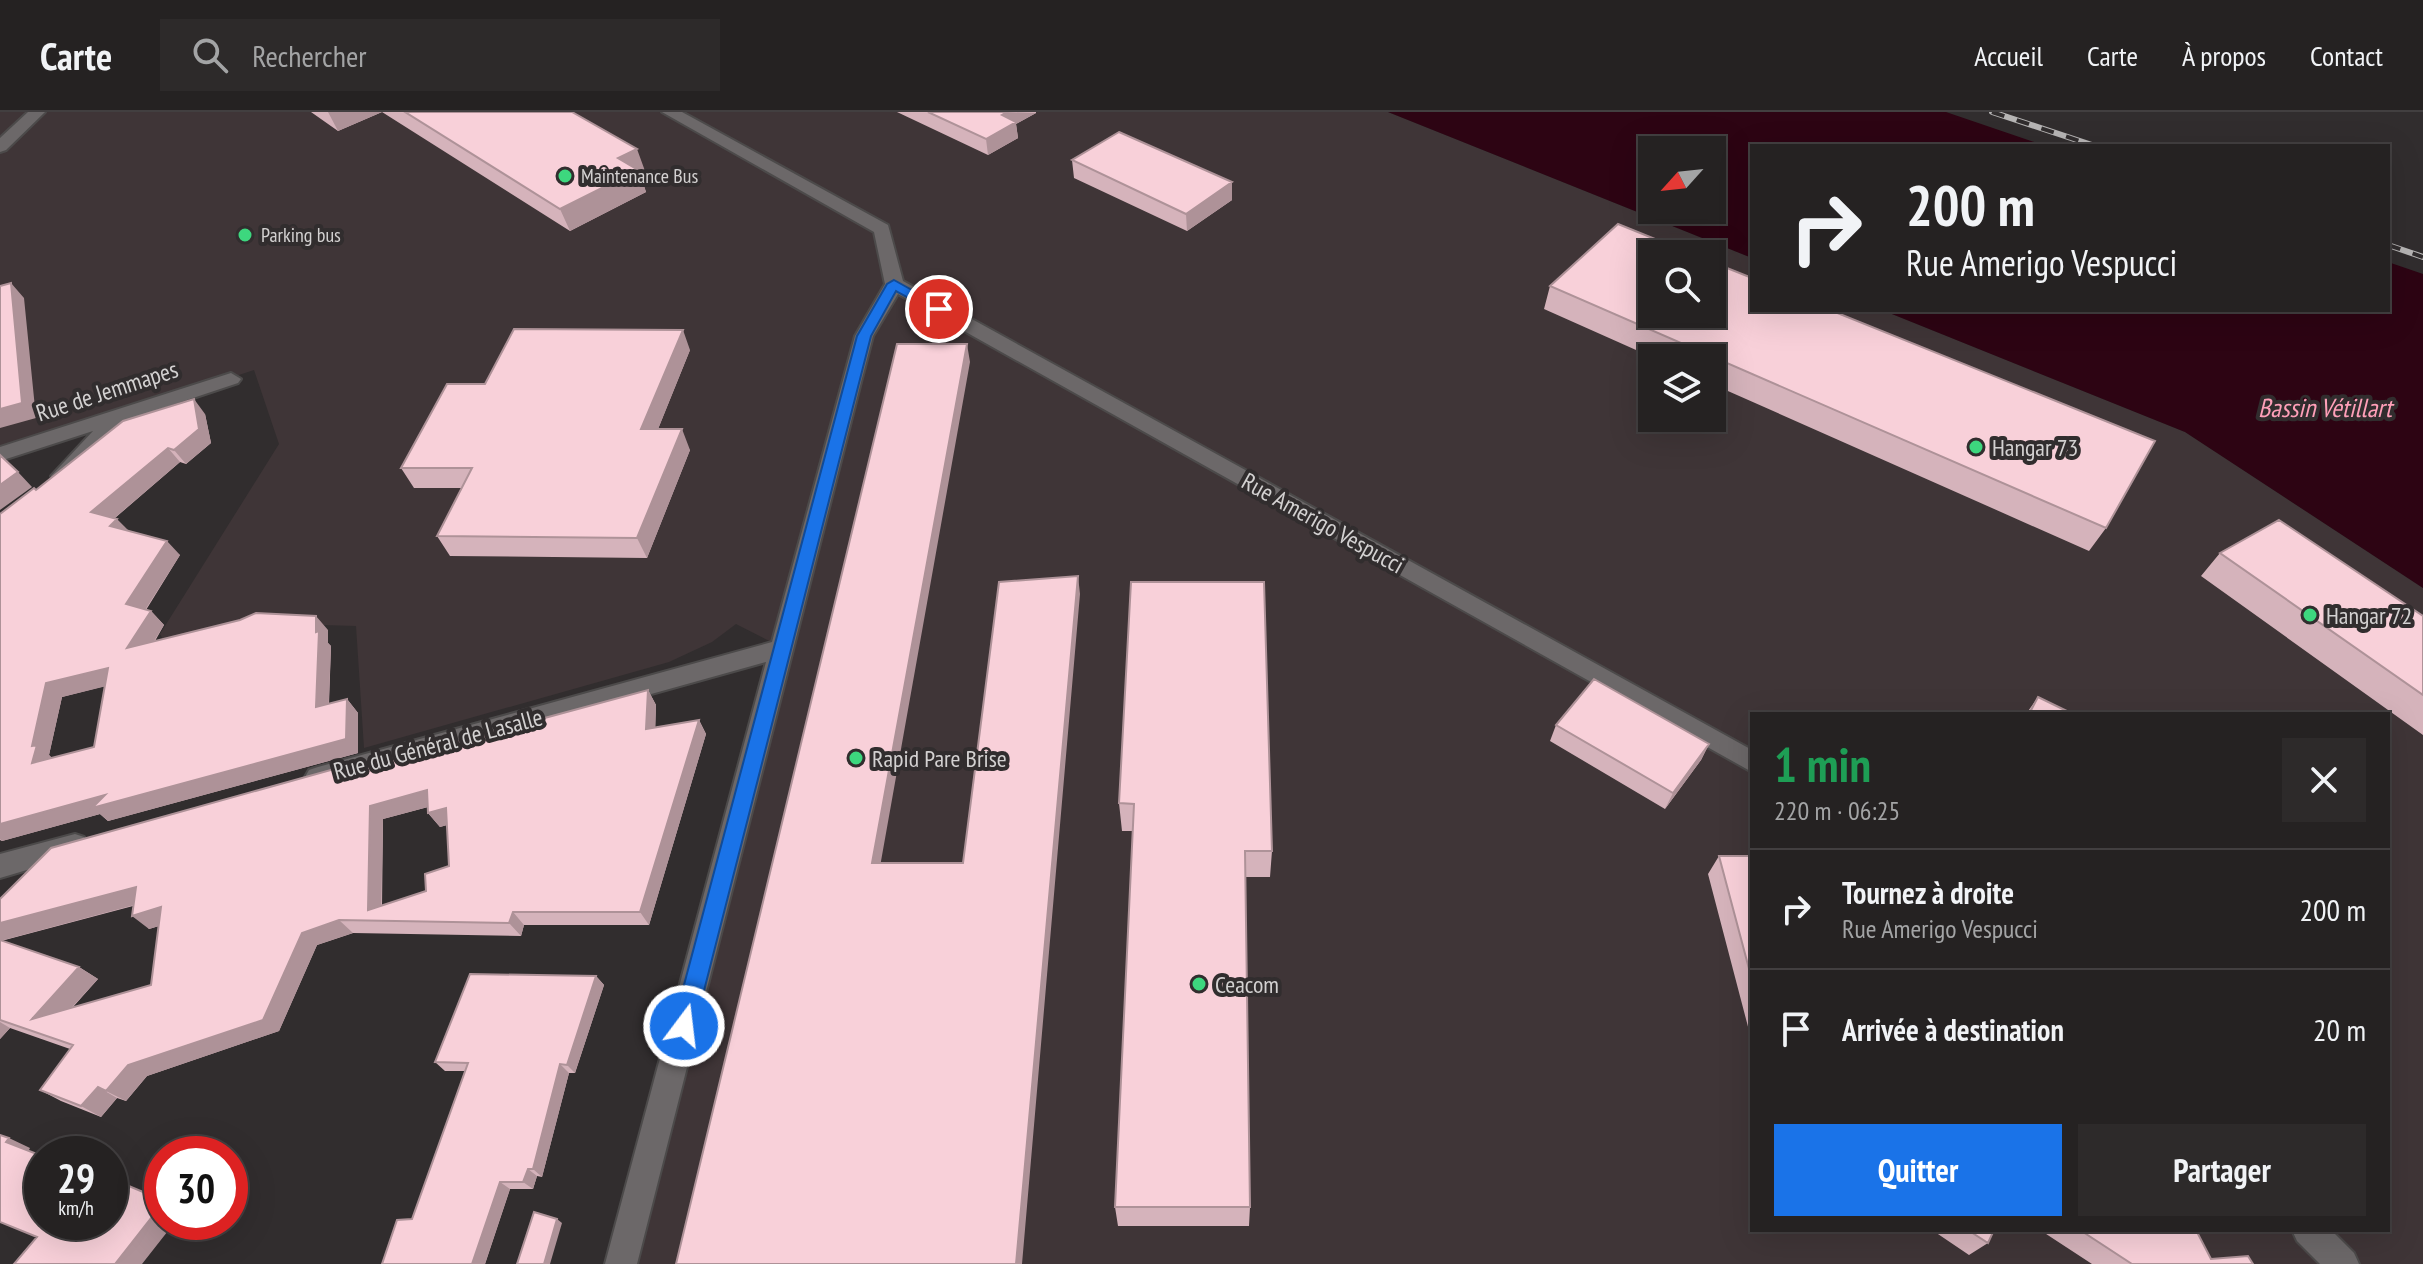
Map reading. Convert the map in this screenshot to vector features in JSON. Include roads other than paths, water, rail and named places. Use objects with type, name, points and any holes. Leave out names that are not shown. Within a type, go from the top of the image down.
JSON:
[{"type":"street","points":[[0,147],[37,112]]},
{"type":"street","points":[[621,1264],[864,336],[894,284],[882,229],[670,112]]},
{"type":"street","name":"Rue Amerigo Vespucci","points":[[894,284],[1750,761]]},
{"type":"street","name":"Rue de Jemmapes","points":[[0,454],[231,379]]},
{"type":"street","points":[[42,493],[120,414]]},
{"type":"street","name":"Rue du Général de Lasalle","points":[[296,783],[783,648]]},
{"type":"street","points":[[0,866],[98,838]]},
{"type":"street","points":[[10,893],[50,852]]},
{"type":"street","points":[[2310,1232],[2343,1264]]},
{"type":"water","points":[[1388,112],[1946,112],[2040,144],[1750,144],[1750,257],[1726,248],[1726,240],[1707,240],[1667,224],[1726,224],[1726,136],[1638,136],[1638,212]]},
{"type":"water","name":"Bassin Vétillart","points":[[2390,263],[2423,274],[2423,588],[2185,432],[1887,312],[2390,312]]},
{"type":"railway","points":[[1992,112],[2089,144]]},
{"type":"railway","points":[[2390,246],[2423,257]]},
{"type":"place","name":"Maintenance Bus","points":[[565,176]]},
{"type":"place","name":"Parking bus","points":[[245,235]]},
{"type":"place","name":"Hangar 73","points":[[1976,447]]},
{"type":"place","name":"Hangar 72","points":[[2310,615]]},
{"type":"place","name":"Rapid Pare Brise","points":[[856,758]]},
{"type":"place","name":"Ceacom","points":[[1199,984]]}]
